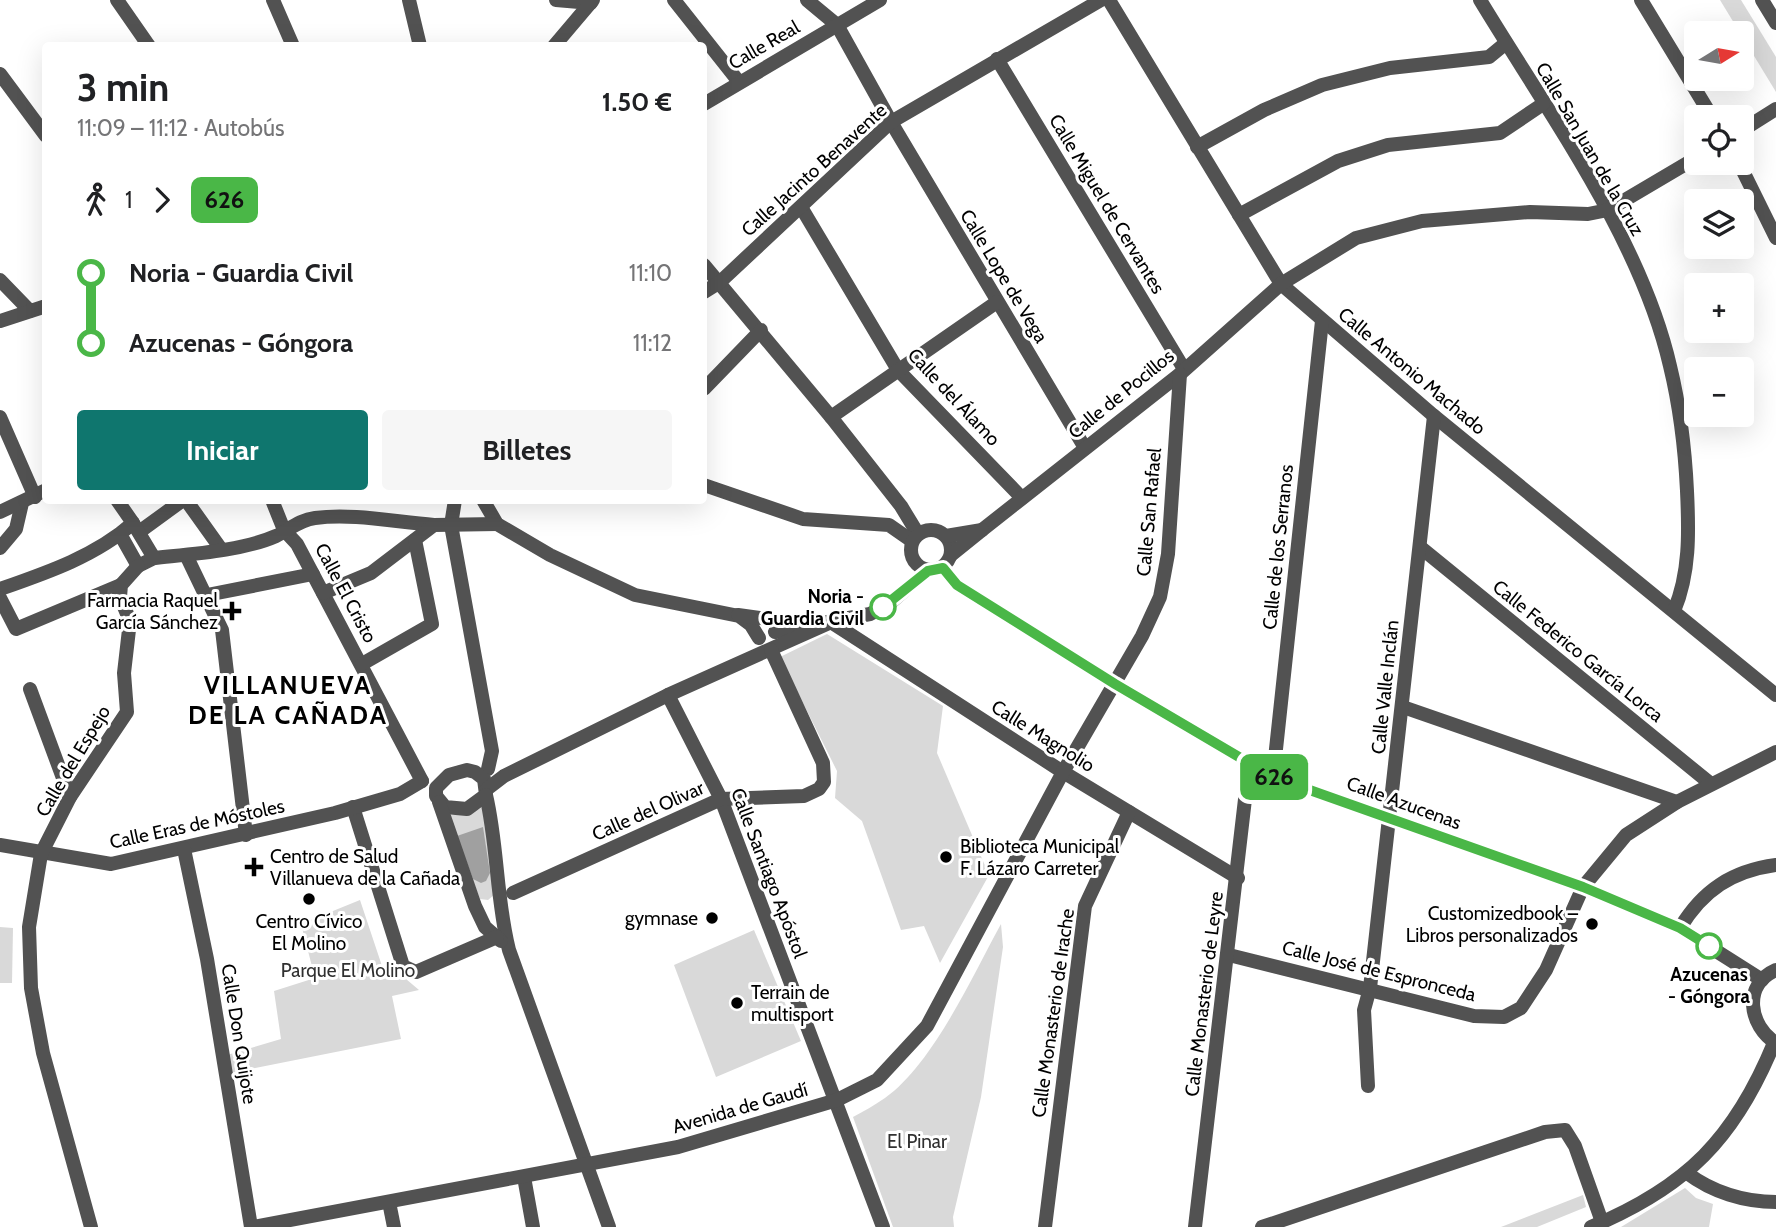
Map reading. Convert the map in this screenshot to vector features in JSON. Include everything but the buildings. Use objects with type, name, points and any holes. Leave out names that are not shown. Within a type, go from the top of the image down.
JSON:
[{"type":"street","points":[[117,0],[146,42]]},
{"type":"street","points":[[273,0],[291,42]]},
{"type":"street","points":[[409,0],[420,42]]},
{"type":"street","points":[[556,0],[592,2]]},
{"type":"street","points":[[674,0],[739,82]]},
{"type":"street","points":[[807,0],[837,24]]},
{"type":"street","name":"Calle Real","points":[[707,102],[880,0]]},
{"type":"street","name":"Calle Jacinto Benavente","points":[[707,290],[720,282],[891,122],[1101,0]]},
{"type":"street","name":"Calle Antonio Machado","points":[[1109,0],[1282,284],[1434,416],[1776,695]]},
{"type":"street","name":"Calle San Juan de la Cruz","points":[[1480,0],[1608,210],[1647,295],[1662,341],[1685,439],[1688,515],[1685,584],[1674,611]]},
{"type":"street","points":[[1641,0],[1705,105]]},
{"type":"street","points":[[1762,0],[1776,23]]},
{"type":"street","points":[[557,42],[592,2]]},
{"type":"street","name":"Calle Lope de Vega","points":[[837,24],[891,122],[1085,448]]},
{"type":"street","points":[[1197,148],[1264,110],[1322,85],[1390,68],[1489,57],[1506,43]]},
{"type":"street","name":"Calle Miguel de Cervantes","points":[[997,59],[1182,371]]},
{"type":"street","points":[[0,74],[42,131]]},
{"type":"street","points":[[1239,215],[1338,161],[1388,145],[1500,133],[1543,104]]},
{"type":"street","points":[[1754,123],[1776,109]]},
{"type":"street","points":[[1608,210],[1684,165]]},
{"type":"street","points":[[1745,175],[1776,238]]},
{"type":"street","name":"Calle del Álamo","points":[[801,207],[898,370],[1023,498]]},
{"type":"street","name":"Calle de Pocillos","points":[[951,555],[1182,371],[1282,284],[1356,239],[1422,220],[1530,212],[1588,214],[1608,210]]},
{"type":"street","points":[[707,268],[761,330],[901,506],[915,538],[910,554],[916,565],[928,571]]},
{"type":"street","points":[[0,280],[30,311]]},
{"type":"street","points":[[831,417],[997,302]]},
{"type":"street","points":[[0,321],[42,307]]},
{"type":"street","name":"Calle de los Serranos","points":[[1273,777],[1322,321]]},
{"type":"street","points":[[707,386],[761,330]]},
{"type":"street","name":"Calle San Rafael","points":[[1063,772],[1115,684],[1160,597],[1168,554],[1182,371]]},
{"type":"street","name":"Calle Valle Inclán","points":[[1368,1086],[1364,1010],[1370,988],[1390,819],[1434,416]]},
{"type":"street","points":[[0,417],[34,497]]},
{"type":"street","points":[[707,486],[803,519],[890,525],[915,538]]},
{"type":"street","points":[[0,512],[34,497]]},
{"type":"street","points":[[0,548],[16,529],[34,497]]},
{"type":"street","points":[[120,504],[153,558]]},
{"type":"street","points":[[0,589],[52,571],[177,504]]},
{"type":"street","points":[[187,504],[221,549]]},
{"type":"street","name":"Calle El Cristo","points":[[274,504],[284,530],[297,544],[422,781]]},
{"type":"street","points":[[454,504],[451,525],[492,751],[482,770],[498,868],[500,905],[509,950],[609,1227]]},
{"type":"street","points":[[485,504],[497,524],[550,555],[635,595],[733,615],[755,615],[810,624],[831,622]]},
{"type":"street","points":[[890,525],[901,506]]},
{"type":"street","points":[[0,598],[16,629],[121,585],[138,566],[153,558],[221,549],[276,536],[314,518],[337,517],[434,525],[497,524]]},
{"type":"street","points":[[323,593],[371,573],[434,525]]},
{"type":"street","points":[[769,641],[831,622],[870,614],[883,607],[928,571],[943,568],[951,555],[946,536],[932,530],[915,538]]},
{"type":"street","name":"Calle de Pocillos","points":[[946,536],[982,530]]},
{"type":"street","points":[[120,534],[138,566]]},
{"type":"street","points":[[362,664],[432,624],[415,540]]},
{"type":"street","name":"Calle Federico García Lorca","points":[[1420,547],[1711,784]]},
{"type":"street","points":[[186,555],[222,630],[246,835]]},
{"type":"street","name":"Calle Azucenas","points":[[943,568],[957,585],[1249,765],[1273,777],[1583,887],[1680,928],[1762,980]]},
{"type":"street","points":[[207,595],[313,574]]},
{"type":"street","name":"Calle del Espejo","points":[[91,1227],[43,1053],[31,988],[29,927],[41,854],[70,797],[127,712],[124,673],[130,621],[120,597],[121,585]]},
{"type":"street","points":[[733,615],[748,622],[769,641]]},
{"type":"street","points":[[755,615],[769,641]]},
{"type":"street","name":"Calle Magnolio","points":[[831,622],[1063,772],[1238,878]]},
{"type":"street","points":[[422,781],[458,810],[474,806],[504,776],[742,661],[769,641],[810,624]]},
{"type":"street","name":"Calle del Olivar","points":[[500,905],[513,893],[721,799],[804,796],[819,789],[824,782],[823,763],[769,641]]},
{"type":"street","points":[[30,690],[70,797]]},
{"type":"street","name":"Calle Santiago Apóstol","points":[[668,695],[721,799],[883,1227]]},
{"type":"street","points":[[1403,707],[1677,802]]},
{"type":"street","name":"Calle José de Espronceda","points":[[1229,954],[1474,1016],[1504,1017],[1521,1008],[1546,971],[1583,887],[1626,835],[1677,802],[1776,752]]},
{"type":"street","points":[[509,950],[485,926],[475,906],[446,830],[437,795],[449,775],[538,760]]},
{"type":"street","name":"Calle Monasterio de Leyre","points":[[1195,1227],[1238,878],[1249,765]]},
{"type":"street","name":"Avenida de Gaudí","points":[[252,1227],[678,1147],[837,1100],[877,1080],[927,1026],[1063,772]]},
{"type":"street","name":"Calle Eras de Móstoles","points":[[0,845],[111,864],[246,835],[353,807],[400,794],[422,781]]},
{"type":"street","name":"Calle Eras de Móstoles","points":[[400,794],[437,795]]},
{"type":"street","points":[[353,807],[403,966],[416,972],[497,937]]},
{"type":"street","name":"Calle Monasterio de Irache","points":[[1045,1227],[1085,906],[1129,812]]},
{"type":"street","name":"Calle Don Quijote","points":[[184,849],[207,959],[252,1227]]},
{"type":"street","points":[[1680,928],[1709,891],[1730,877],[1776,865]]},
{"type":"street","points":[[498,868],[513,893]]},
{"type":"street","points":[[475,906],[486,910],[500,905]]},
{"type":"street","points":[[1262,1227],[1545,1132],[1565,1130],[1575,1146],[1597,1225],[1687,1173],[1704,1158],[1739,1114],[1758,1085],[1775,1043],[1760,1031],[1752,1014],[1753,996],[1762,980],[1776,970]]},
{"type":"street","points":[[1687,1173],[1708,1189],[1760,1202],[1776,1202]]},
{"type":"street","points":[[524,1177],[534,1227]]},
{"type":"street","points":[[389,1202],[394,1227]]},
{"type":"green space","points":[[1720,0],[1741,0],[1754,21],[1733,21]]},
{"type":"green space","points":[[1754,21],[1776,57],[1776,92],[1754,56]]},
{"type":"green space","points":[[827,634],[943,706],[937,753],[989,875],[940,963],[924,926],[901,930],[862,821],[835,798],[837,771],[780,657]]},
{"type":"green space","points":[[483,807],[495,894],[488,900],[480,899],[448,815],[466,815]]},
{"type":"green space","name":"Parque El Molino","points":[[360,900],[383,969],[393,968],[419,990],[392,996],[401,1039],[230,1073],[227,1055],[281,1039],[274,991],[315,978],[301,924]]},
{"type":"green space","name":"El Pinar","points":[[1001,924],[1003,947],[981,1097],[953,1217],[954,1227],[893,1227],[853,1117],[885,1098],[903,1083],[919,1064],[965,993]]},
{"type":"green space","points":[[0,927],[13,928],[12,983],[0,983]]},
{"type":"green space","name":"Terrain de multisport","points":[[754,930],[801,1041],[716,1077],[674,965]]},
{"type":"green space","points":[[1685,1188],[1696,1198],[1713,1204],[1709,1227],[1621,1227]]},
{"type":"green space","points":[[1583,1195],[1586,1207],[1537,1227],[1501,1227]]},
{"type":"shaded area","points":[[483,827],[490,873],[486,881],[481,883],[473,879],[457,836]]},
{"type":"bus line","name":"626","points":[[883,607],[928,571],[943,568],[957,585],[1115,684],[1273,777],[1583,887],[1680,928],[1709,946]]},
{"type":"place","name":"Noria - Guardia Civil","points":[[883,607]]},
{"type":"place","name":"Farmacia Raquel García Sánchez","points":[[232,611]]},
{"type":"place","name":"Biblioteca Municipal F. Lázaro Carreter","points":[[946,857]]},
{"type":"place","name":"Centro de Salud Villanueva de la Cañada","points":[[254,867]]},
{"type":"place","name":"Centro Cívico El Molino","points":[[309,899]]},
{"type":"place","name":"gymnase","points":[[712,918]]},
{"type":"place","name":"Customizedbook – Libros personalizados","points":[[1592,924]]},
{"type":"place","name":"Azucenas - Góngora","points":[[1709,946]]},
{"type":"place","name":"Terrain de multisport","points":[[737,1003]]},
{"type":"district","name":"VILLANUEVA DE LA CAÑADA","points":[[288,700]]}]
